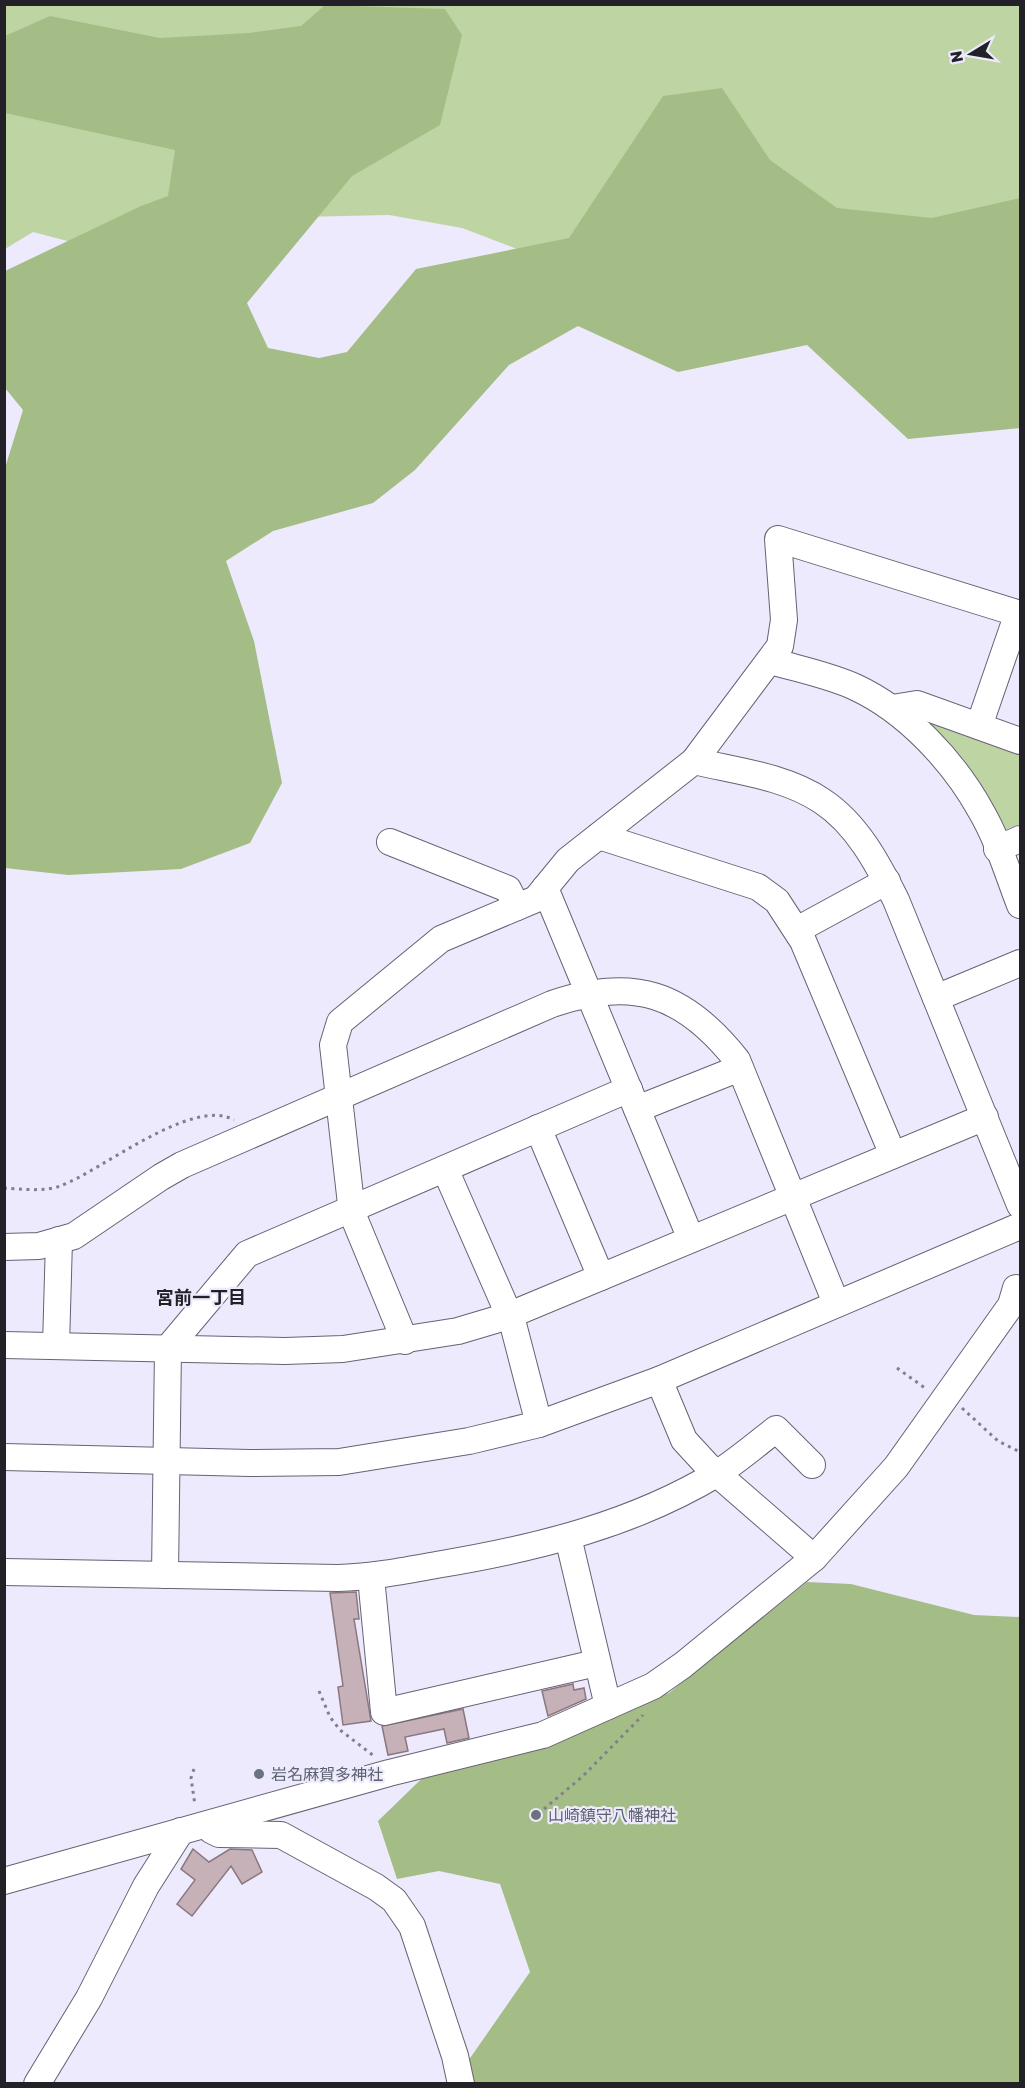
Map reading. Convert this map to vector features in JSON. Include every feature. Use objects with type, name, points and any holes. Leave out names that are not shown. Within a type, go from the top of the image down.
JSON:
[{"type":"street","points":[[405,1341],[352,1209],[333,1045],[340,1022],[441,939],[536,899],[568,860],[694,761],[780,646],[784,620],[778,539],[1019,613],[979,726]]},
{"type":"street","points":[[771,661],[854,686],[892,708],[930,744],[964,783],[983,814],[1020,905]]},
{"type":"street","points":[[892,708],[917,704],[1020,741]]},
{"type":"street","points":[[694,761],[764,777],[797,788],[823,801],[850,827],[868,849],[887,881],[1020,1205]]},
{"type":"street","points":[[599,836],[758,887],[777,901],[797,930],[893,1155]]},
{"type":"street","points":[[997,849],[1020,839]]},
{"type":"street","points":[[390,842],[508,889],[517,907]]},
{"type":"street","points":[[797,930],[887,881]]},
{"type":"street","points":[[545,888],[692,1239]]},
{"type":"street","points":[[936,998],[1020,963]]},
{"type":"street","points":[[4,1247],[39,1246],[75,1236],[161,1177],[552,1004],[589,993],[632,990],[653,994],[674,1003],[698,1018],[718,1036],[740,1068],[836,1304]]},
{"type":"street","points":[[165,1575],[168,1348],[247,1254],[538,1128],[740,1068]]},
{"type":"street","points":[[4,1345],[285,1351],[343,1349],[458,1331],[509,1315],[985,1117]]},
{"type":"street","points":[[538,1128],[601,1277]]},
{"type":"street","points":[[445,1168],[509,1315],[539,1424]]},
{"type":"street","points":[[4,1457],[339,1462],[469,1442],[539,1424],[659,1380],[1020,1226]]},
{"type":"street","points":[[56,1346],[59,1240]]},
{"type":"street","points":[[4,1881],[389,1773],[543,1735],[653,1686],[683,1665],[814,1558],[896,1467],[1011,1305],[1016,1288]]},
{"type":"street","points":[[659,1380],[684,1440],[707,1464],[814,1558]]},
{"type":"street","points":[[4,1572],[371,1577],[508,1553],[568,1537],[628,1516],[718,1472],[776,1429],[812,1465]]},
{"type":"street","points":[[568,1537],[596,1663],[609,1706]]},
{"type":"street","points":[[371,1577],[384,1712],[596,1663]]},
{"type":"street","points":[[37,2084],[88,1998],[146,1886],[194,1829]]},
{"type":"street","points":[[194,1829],[219,1834],[280,1835],[376,1887],[394,1900],[412,1926],[455,2056],[461,2084]]},
{"type":"path","points":[[4,1188],[58,1187],[87,1174],[124,1149],[168,1128],[204,1117],[227,1116],[257,1133]]},
{"type":"path","points":[[319,1691],[330,1717],[340,1730],[365,1747],[389,1773]]},
{"type":"path","points":[[544,1809],[583,1776],[648,1710]]},
{"type":"path","points":[[194,1770],[192,1791],[194,1829]]},
{"type":"green space","points":[[5,5],[1020,5],[1020,226],[577,272],[462,228],[389,215],[254,218],[113,253],[33,232],[5,249]]},
{"type":"green space","points":[[325,5],[445,9],[462,35],[440,125],[352,176],[247,303],[268,348],[319,358],[347,352],[416,269],[569,238],[663,96],[722,88],[770,160],[837,208],[932,218],[1020,198],[1020,428],[908,439],[807,345],[678,372],[578,326],[509,365],[415,470],[373,503],[273,531],[226,561],[254,641],[282,783],[250,843],[181,869],[68,875],[5,868],[4,471],[23,410],[5,388],[5,271],[141,206],[168,196],[175,150],[5,113],[5,36],[50,16],[160,38],[249,33],[301,26]]},
{"type":"green space","points":[[916,716],[1020,744],[1020,824],[999,832]]},
{"type":"green space","points":[[807,1582],[851,1584],[974,1615],[1020,1617],[1020,2083],[463,2083],[459,2074],[530,1972],[500,1884],[439,1871],[397,1879],[378,1821],[443,1758],[669,1693]]},
{"type":"building","points":[[356,1592],[359,1619],[354,1619],[371,1721],[343,1725],[338,1687],[343,1686],[330,1593]]},
{"type":"building","points":[[573,1684],[574,1690],[584,1688],[586,1699],[548,1716],[542,1691]]},
{"type":"building","points":[[463,1709],[469,1738],[447,1743],[444,1729],[405,1737],[408,1751],[388,1755],[382,1726]]},
{"type":"building","points":[[193,1849],[209,1862],[230,1849],[252,1850],[262,1872],[242,1884],[231,1866],[192,1916],[177,1904],[195,1880],[181,1869]]},
{"type":"place","name":"岩名麻賀多神社","points":[[259,1774]]},
{"type":"place","name":"山崎鎮守八幡神社","points":[[536,1815]]},
{"type":"district","name":"宮前一丁目","points":[[201,1298]]}]
